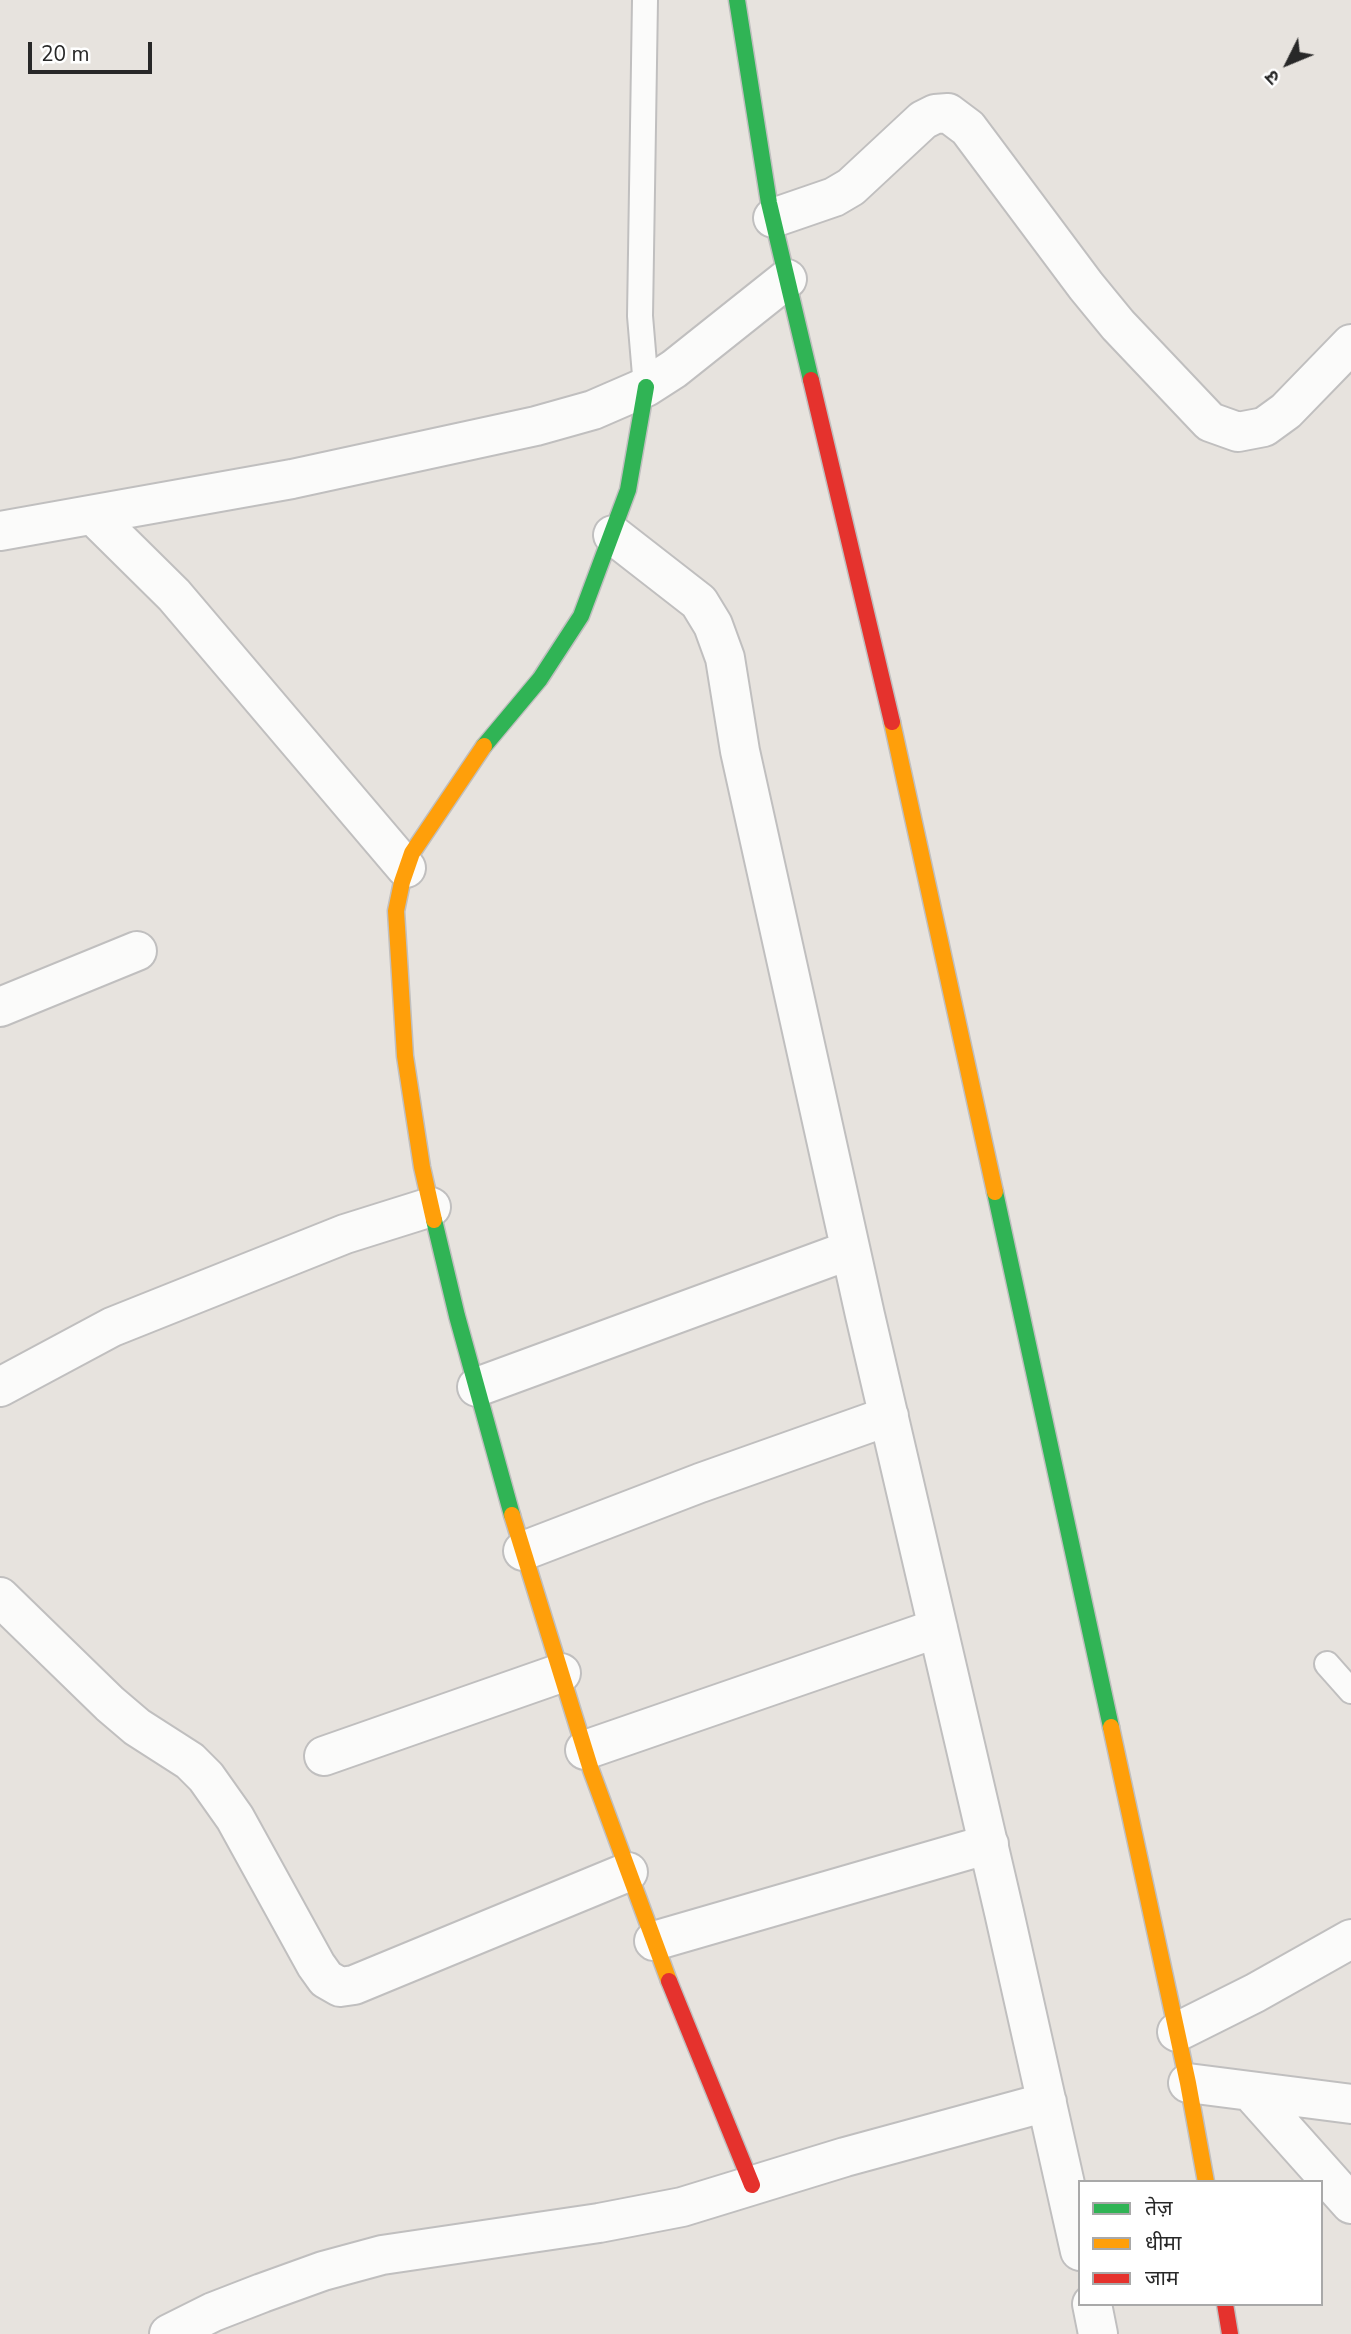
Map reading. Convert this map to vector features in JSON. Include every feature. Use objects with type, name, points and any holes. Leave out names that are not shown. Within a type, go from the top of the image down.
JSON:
[{"type":"street","points":[[737,0],[773,218],[900,754],[1188,2083],[1206,2180]]},
{"type":"street","points":[[773,218],[834,197],[851,187],[923,120],[935,114],[948,113],[968,128],[1118,325],[1210,422],[1238,432],[1264,427],[1286,411],[1351,344]]},
{"type":"street","points":[[5,523],[93,514],[292,479],[536,426],[593,410],[646,387],[683,362],[788,279]]},
{"type":"street","points":[[646,387],[628,490],[582,616],[540,679],[484,745],[412,853],[396,911],[396,939],[405,1056],[422,1167],[477,1387],[523,1551],[585,1750],[628,1871],[690,2035],[752,2185]]},
{"type":"street","points":[[93,514],[174,595],[406,868]]},
{"type":"street","points":[[613,535],[699,602],[713,625],[724,658],[740,751],[850,1250],[989,1844],[1078,2242]]},
{"type":"street","points":[[0,1007],[137,951]]},
{"type":"street","points":[[0,1387],[112,1327],[345,1234],[431,1207]]},
{"type":"street","points":[[477,1387],[850,1250]]},
{"type":"street","points":[[523,1551],[700,1483],[889,1416]]},
{"type":"street","points":[[0,1597],[110,1704],[137,1727],[190,1761],[206,1777],[235,1818],[316,1965],[326,1979],[340,1987],[354,1985],[628,1871]]},
{"type":"street","points":[[585,1750],[938,1628]]},
{"type":"street","points":[[324,1756],[561,1673]]},
{"type":"street","points":[[654,1941],[989,1844]]},
{"type":"street","points":[[1177,2032],[1255,1993],[1351,1939]]},
{"type":"street","points":[[1188,2083],[1351,2104]]},
{"type":"street","points":[[1251,2092],[1351,2204]]},
{"type":"street","points":[[169,2334],[213,2312],[262,2293],[323,2271],[382,2255],[599,2223],[682,2207],[845,2157],[1047,2102]]},
{"type":"street","points":[[1092,2306],[1098,2334]]},
{"type":"street","points":[[1225,2306],[1230,2334]]},
{"type":"lane","points":[[645,0],[640,316],[646,387]]},
{"type":"lane","points":[[1327,1664],[1351,1691]]},
{"type":"traffic: fast","points":[[737,0],[769,203],[811,380]]},
{"type":"traffic: fast","points":[[484,746],[540,679],[581,616],[628,490],[646,387]]},
{"type":"traffic: fast","points":[[995,1192],[1111,1727]]},
{"type":"traffic: fast","points":[[434,1220],[457,1316],[512,1515]]},
{"type":"traffic: slow","points":[[892,722],[995,1192]]},
{"type":"traffic: slow","points":[[434,1220],[422,1167],[405,1056],[396,911],[412,853],[484,746]]},
{"type":"traffic: slow","points":[[512,1515],[591,1770],[669,1981]]},
{"type":"traffic: slow","points":[[1111,1727],[1188,2083],[1206,2180]]},
{"type":"traffic: jam","points":[[811,380],[892,722]]},
{"type":"traffic: jam","points":[[669,1981],[752,2185]]},
{"type":"traffic: jam","points":[[1225,2306],[1230,2334]]}]
